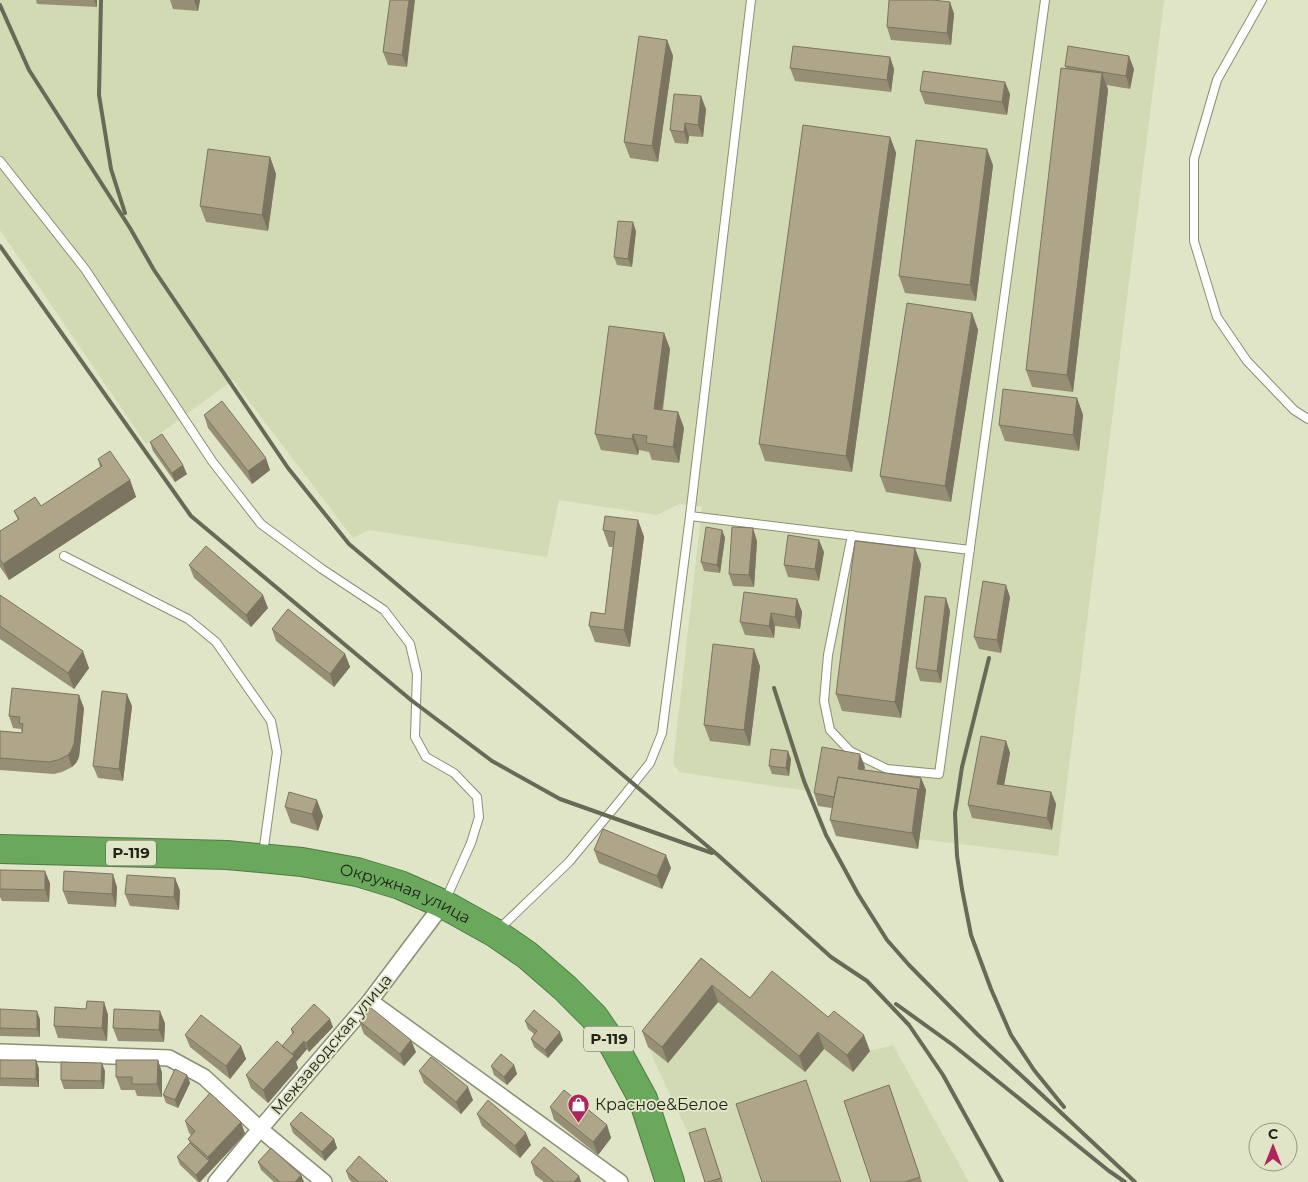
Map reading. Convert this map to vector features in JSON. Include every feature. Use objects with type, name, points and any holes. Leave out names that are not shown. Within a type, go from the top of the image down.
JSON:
[{"type":"highway","name":"Окружная улица","points":[[0,849],[217,855],[302,862],[357,872],[400,885],[443,904],[495,933],[527,955],[565,988],[594,1017],[614,1046],[644,1099],[670,1182]]},
{"type":"street","name":"Межзаводская улица","points":[[216,1182],[370,1001],[443,904]]},
{"type":"street","points":[[370,1001],[620,1182]]},
{"type":"street","points":[[0,1052],[169,1058],[204,1077],[260,1129],[324,1182]]},
{"type":"lane","points":[[495,933],[569,862],[650,763],[662,733],[690,516],[751,0]]},
{"type":"lane","points":[[852,535],[828,655],[824,701],[830,730],[850,751],[887,769],[939,774],[1045,0]]},
{"type":"lane","points":[[1262,0],[1217,80],[1194,159],[1194,241],[1217,317],[1247,361],[1294,410],[1308,419]]},
{"type":"lane","points":[[0,161],[85,269],[212,461],[261,524],[322,569],[384,610],[410,644],[417,674],[415,738],[426,757],[454,773],[477,797],[479,817],[472,844],[443,904]]},
{"type":"lane","points":[[690,516],[970,550]]},
{"type":"lane","points":[[64,556],[188,619],[216,642],[271,721],[277,752],[263,859]]},
{"type":"shaded area","points":[[0,0],[1164,0],[1058,856],[919,839],[918,849],[836,836],[840,810],[818,806],[820,793],[679,772],[673,763],[702,507],[679,504],[657,515],[559,500],[547,557],[369,530],[353,538],[233,380],[146,444],[0,230]]},
{"type":"shaded area","points":[[707,974],[756,1014],[869,1051],[893,1045],[969,1182],[705,1182],[692,1142],[648,1047]]},
{"type":"building","points":[[390,0],[409,0],[402,55],[383,52]]},
{"type":"building","points":[[889,0],[950,2],[947,33],[887,27]]},
{"type":"building","points":[[639,36],[667,40],[652,146],[624,142]]},
{"type":"building","points":[[793,46],[890,57],[887,80],[790,68]]},
{"type":"building","points":[[1068,46],[1129,56],[1126,76],[1065,66]]},
{"type":"building","points":[[1061,68],[1102,73],[1067,375],[1026,370]]},
{"type":"building","points":[[923,71],[1005,82],[1002,102],[920,91]]},
{"type":"building","points":[[674,94],[701,96],[698,125],[685,123],[684,132],[670,130]]},
{"type":"building","points":[[803,125],[890,137],[846,456],[759,444]]},
{"type":"building","points":[[916,140],[987,149],[970,285],[899,276]]},
{"type":"building","points":[[208,149],[270,157],[262,215],[200,206]]},
{"type":"building","points":[[618,221],[633,222],[628,259],[614,257]]},
{"type":"building","points":[[907,303],[972,313],[945,486],[880,476]]},
{"type":"building","points":[[609,326],[664,333],[654,409],[678,412],[673,447],[646,443],[647,436],[633,434],[632,439],[595,434]]},
{"type":"building","points":[[1003,389],[1077,398],[1073,435],[999,425]]},
{"type":"building","points":[[222,401],[266,458],[248,471],[204,415]]},
{"type":"building","points":[[162,434],[183,465],[172,473],[150,442]]},
{"type":"building","points":[[110,451],[130,480],[3,564],[0,559],[0,531],[19,519],[14,511],[35,497],[41,506],[102,466],[98,459]]},
{"type":"building","points":[[605,516],[638,520],[624,630],[589,626],[591,612],[605,614],[615,532],[603,530]]},
{"type":"building","points":[[706,527],[722,530],[717,565],[701,562]]},
{"type":"building","points":[[732,527],[753,528],[749,575],[729,574]]},
{"type":"building","points":[[788,535],[819,540],[815,569],[784,565]]},
{"type":"building","points":[[855,541],[915,548],[895,702],[836,694]]},
{"type":"building","points":[[206,546],[263,595],[246,615],[189,565]]},
{"type":"building","points":[[983,581],[1006,585],[997,640],[974,637]]},
{"type":"building","points":[[744,592],[797,599],[795,617],[771,613],[769,626],[740,622]]},
{"type":"building","points":[[0,595],[83,651],[68,673],[0,626]]},
{"type":"building","points":[[925,596],[946,598],[937,671],[916,668]]},
{"type":"building","points":[[288,609],[345,654],[330,674],[272,629]]},
{"type":"building","points":[[713,644],[754,649],[744,730],[704,725]]},
{"type":"building","points":[[12,688],[79,695],[74,744],[68,755],[49,762],[0,758],[0,731],[22,733],[23,724],[19,723],[20,717],[9,716]]},
{"type":"building","points":[[102,691],[127,694],[119,769],[93,766]]},
{"type":"building","points":[[981,736],[1006,741],[997,784],[1051,792],[1047,818],[968,805]]},
{"type":"building","points":[[822,747],[860,754],[858,769],[921,778],[919,793],[918,789],[838,777],[834,797],[814,793]]},
{"type":"building","points":[[771,749],[788,751],[786,768],[769,766]]},
{"type":"building","points":[[838,777],[918,789],[912,833],[830,820]]},
{"type":"building","points":[[289,792],[317,800],[312,814],[285,807]]},
{"type":"building","points":[[603,829],[666,855],[657,876],[594,850]]},
{"type":"building","points":[[0,870],[45,871],[45,890],[0,889]]},
{"type":"building","points":[[64,871],[113,874],[112,894],[63,891]]},
{"type":"building","points":[[127,875],[175,878],[174,897],[125,894]]},
{"type":"building","points":[[701,958],[750,998],[772,971],[828,1017],[834,1011],[864,1035],[847,1055],[818,1032],[799,1056],[712,985],[662,1047],[642,1031]]},
{"type":"building","points":[[87,1001],[104,1002],[102,1028],[54,1026],[55,1007],[86,1009]]},
{"type":"building","points":[[314,1004],[330,1019],[292,1054],[282,1046],[294,1032],[291,1029]]},
{"type":"building","points":[[370,1007],[411,1040],[400,1054],[359,1021]]},
{"type":"building","points":[[0,1009],[37,1011],[37,1029],[0,1028]]},
{"type":"building","points":[[114,1009],[160,1011],[159,1030],[113,1028]]},
{"type":"building","points":[[534,1010],[560,1032],[545,1050],[531,1039],[537,1031],[525,1021]]},
{"type":"building","points":[[201,1015],[241,1046],[226,1066],[185,1035]]},
{"type":"building","points":[[277,1041],[294,1056],[263,1090],[246,1075]]},
{"type":"building","points":[[501,1054],[514,1065],[504,1077],[491,1066]]},
{"type":"building","points":[[431,1057],[468,1087],[456,1102],[419,1071]]},
{"type":"building","points":[[0,1060],[36,1060],[36,1079],[0,1078]]},
{"type":"building","points":[[116,1060],[158,1060],[157,1084],[132,1084],[132,1077],[116,1077]]},
{"type":"building","points":[[61,1062],[102,1063],[101,1081],[61,1080]]},
{"type":"building","points":[[175,1069],[187,1075],[175,1100],[163,1095]]},
{"type":"building","points":[[806,1080],[841,1182],[762,1182],[736,1104]]},
{"type":"building","points":[[889,1085],[920,1177],[905,1182],[871,1182],[844,1101]]},
{"type":"building","points":[[564,1090],[607,1125],[593,1142],[550,1107]]},
{"type":"building","points":[[210,1093],[241,1122],[208,1157],[188,1139],[195,1131],[185,1121]]},
{"type":"building","points":[[488,1100],[526,1133],[515,1146],[477,1114]]},
{"type":"building","points":[[301,1112],[334,1139],[322,1152],[290,1124]]},
{"type":"building","points":[[705,1128],[721,1178],[708,1182],[705,1182],[689,1133]]},
{"type":"building","points":[[190,1143],[209,1161],[196,1175],[177,1157]]},
{"type":"building","points":[[544,1147],[579,1176],[574,1182],[554,1182],[531,1162]]},
{"type":"building","points":[[271,1148],[301,1175],[295,1182],[280,1182],[258,1162]]},
{"type":"building","points":[[359,1156],[388,1182],[359,1182],[346,1171]]},
{"type":"railway","points":[[101,0],[99,95],[111,169],[125,213]]},
{"type":"railway","points":[[0,5],[29,70],[130,228],[154,270],[288,468],[349,544],[719,856],[831,957],[867,981],[909,1025],[943,1075],[1002,1182]]},
{"type":"railway","points":[[0,246],[191,516],[411,700],[492,761],[560,799],[712,853]]},
{"type":"railway","points":[[989,658],[962,767],[955,813],[957,856],[962,889],[971,935],[1011,1035],[1034,1070],[1064,1107]]},
{"type":"railway","points":[[774,688],[804,781],[826,835],[858,894],[887,940],[978,1035],[1135,1182]]},
{"type":"railway","points":[[896,1004],[953,1045],[1125,1182]]},
{"type":"place","name":"Красное&Белое","points":[[579,1123]]}]
